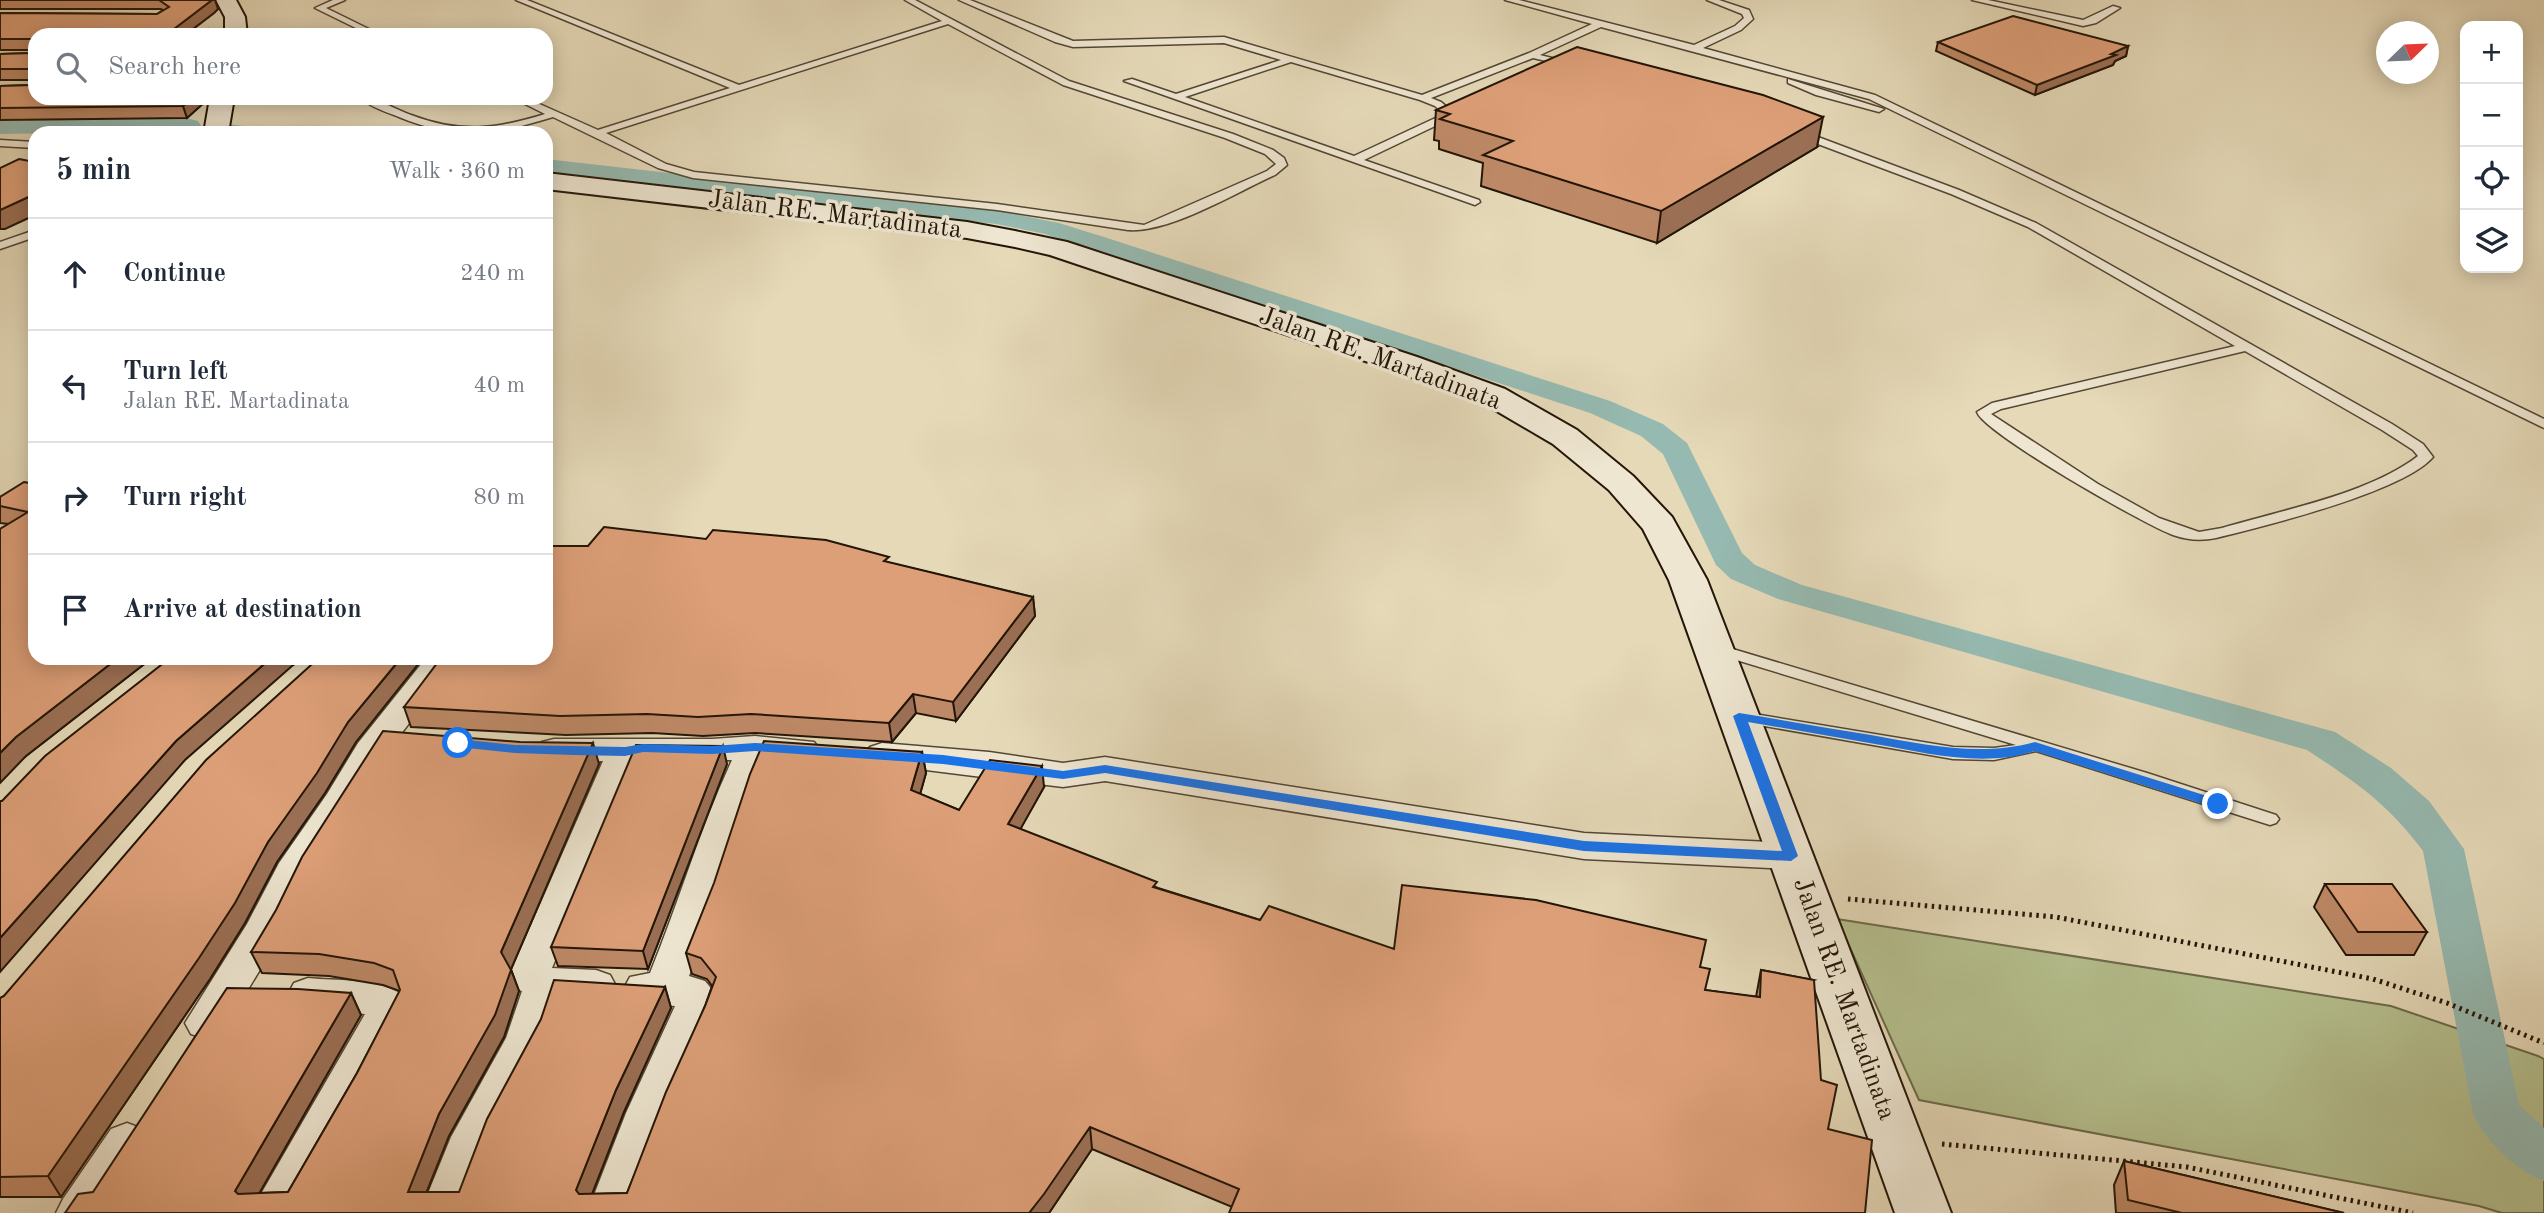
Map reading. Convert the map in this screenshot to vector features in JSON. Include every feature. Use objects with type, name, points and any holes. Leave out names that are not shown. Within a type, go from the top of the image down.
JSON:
[{"type":"main road","points":[[226,0],[235,17],[236,28]]},
{"type":"main road","points":[[217,126],[221,105]]},
{"type":"main road","name":"Jalan RE. Martadinata","points":[[553,182],[967,230],[1046,246],[1406,364],[1494,396],[1565,438],[1621,483],[1659,525],[1688,580],[1923,1213]]},
{"type":"street","points":[[187,1054],[264,930],[292,873],[382,736],[438,665]]},
{"type":"street","points":[[382,736],[420,742]]},
{"type":"street","points":[[664,989],[698,904],[714,848],[734,794],[755,747]]},
{"type":"street","points":[[527,750],[712,750],[755,747],[978,763],[1063,775],[1105,769],[1584,846],[1791,856]]},
{"type":"street","points":[[610,1213],[648,1113],[688,1027],[698,998],[691,992],[664,989],[545,983],[533,979],[531,971],[625,751]]},
{"type":"street","points":[[443,1213],[473,1137],[526,1040],[545,983]]},
{"type":"street","points":[[226,991],[345,995],[376,999],[385,1004],[386,1013],[350,1082],[273,1213]]},
{"type":"street","points":[[79,1213],[149,1110]]},
{"type":"lane","points":[[520,0],[739,88]]},
{"type":"lane","points":[[534,105],[597,132],[662,166],[693,175],[997,208],[1145,228],[1271,173],[1282,165],[1280,160],[1269,152],[1229,136],[1066,83],[909,0]]},
{"type":"lane","points":[[963,0],[1073,44],[1224,40],[1423,98],[1438,104],[1451,115],[1357,159]]},
{"type":"lane","points":[[1509,0],[1768,67],[1872,97],[2544,424]]},
{"type":"lane","points":[[1695,48],[1738,28],[1749,19],[1746,12],[1711,0]]},
{"type":"lane","points":[[1976,0],[2083,23],[2093,21],[2116,8]]},
{"type":"lane","points":[[2006,7],[2022,0]]},
{"type":"lane","points":[[335,1],[318,8],[362,28]]},
{"type":"lane","points":[[597,132],[949,21]]},
{"type":"lane","points":[[1423,98],[1532,55],[1600,24]]},
{"type":"lane","points":[[1532,55],[1575,67]]},
{"type":"lane","points":[[1177,97],[1292,59]]},
{"type":"lane","points":[[1129,81],[1475,202]]},
{"type":"lane","points":[[378,105],[392,112],[441,126]]},
{"type":"lane","points":[[509,126],[554,114]]},
{"type":"lane","points":[[1785,128],[1955,192],[2032,225],[2387,427],[2418,447],[2426,457],[2418,467],[2389,481],[2226,531],[2198,536],[2172,530],[2138,513],[1986,418],[1984,412],[1997,406],[2246,347]]},
{"type":"lane","points":[[0,144],[28,145]]},
{"type":"lane","points":[[0,246],[28,236]]},
{"type":"lane","points":[[1714,648],[2270,819]]},
{"type":"lane","points":[[1739,716],[1940,751],[1976,754],[2017,752],[2035,746]]},
{"type":"path","points":[[1806,896],[2056,918],[2373,979],[2447,1003],[2544,1043]]},
{"type":"path","points":[[1896,1139],[2186,1167],[2413,1213]]},
{"type":"green space","points":[[1837,919],[2391,1006],[2538,1056],[2544,1059],[2544,1213],[2502,1213],[2479,1206],[1919,1100]]},
{"type":"building","points":[[159,0],[212,0],[175,28],[28,28],[28,39],[0,39],[0,13],[157,14],[169,7]]},
{"type":"building","points":[[2013,16],[2128,46],[2111,54],[2116,55],[2037,85],[1938,42]]},
{"type":"building","points":[[1577,47],[1763,95],[1823,117],[1661,211],[1483,155],[1513,141],[1440,119],[1450,114],[1436,110]]},
{"type":"building","points":[[28,53],[28,69],[0,69],[0,54]]},
{"type":"building","points":[[28,85],[28,105],[184,105],[0,108],[0,86]]},
{"type":"building","points":[[19,159],[28,161],[28,197],[0,210],[0,168]]},
{"type":"building","points":[[24,482],[28,483],[28,512],[0,506],[0,497]]},
{"type":"building","points":[[28,512],[28,665],[109,665],[16,737],[0,753],[0,529]]},
{"type":"building","points":[[604,527],[706,539],[713,530],[826,540],[889,557],[884,561],[1033,597],[953,702],[913,694],[889,723],[751,714],[698,717],[647,714],[560,716],[404,707],[436,665],[553,665],[553,546],[588,546]]},
{"type":"building","points":[[161,665],[263,665],[176,741],[0,938],[0,801],[45,756]]},
{"type":"building","points":[[311,665],[395,665],[348,722],[317,773],[268,842],[235,903],[199,958],[48,1176],[0,1177],[0,998],[206,760]]},
{"type":"building","points":[[383,731],[520,742],[593,743],[501,952],[511,970],[495,1015],[439,1114],[408,1192],[459,1192],[487,1119],[541,1019],[554,980],[665,987],[616,1090],[576,1190],[579,1194],[627,1193],[666,1092],[716,977],[701,958],[686,953],[714,883],[750,774],[764,741],[922,752],[911,790],[959,810],[990,760],[1042,766],[1008,824],[1157,882],[1153,887],[1260,920],[1269,906],[1394,949],[1402,885],[1536,900],[1706,940],[1700,967],[1710,969],[1705,990],[1760,997],[1761,970],[1814,980],[1821,1080],[1837,1085],[1828,1129],[1872,1140],[1865,1213],[1229,1213],[1239,1189],[1090,1127],[1029,1213],[65,1213],[78,1194],[93,1192],[227,988],[351,993],[235,1191],[238,1194],[288,1192],[357,1073],[400,990],[393,970],[374,963],[319,954],[251,952],[276,910],[302,857]]},
{"type":"building","points":[[636,745],[723,746],[643,951],[551,947]]},
{"type":"building","points":[[2325,884],[2392,884],[2427,932],[2358,932]]},
{"type":"building","points":[[2124,1161],[2344,1213],[2182,1213],[2128,1200]]},
{"type":"waterway","points":[[0,127],[28,127]]},
{"type":"waterway","points":[[553,167],[996,217],[1050,228],[1095,242],[1600,407],[1652,430],[1676,450],[1728,558],[1743,572],[1790,592],[2321,741],[2377,777],[2415,811],[2443,849],[2497,1114],[2544,1160]]},
{"type":"route","points":[[458,743],[573,751],[755,747],[989,764],[1063,775],[1105,769],[1584,846],[1791,856],[1739,716],[1940,751],[1976,754],[2017,752],[2035,746],[2218,804]]}]
